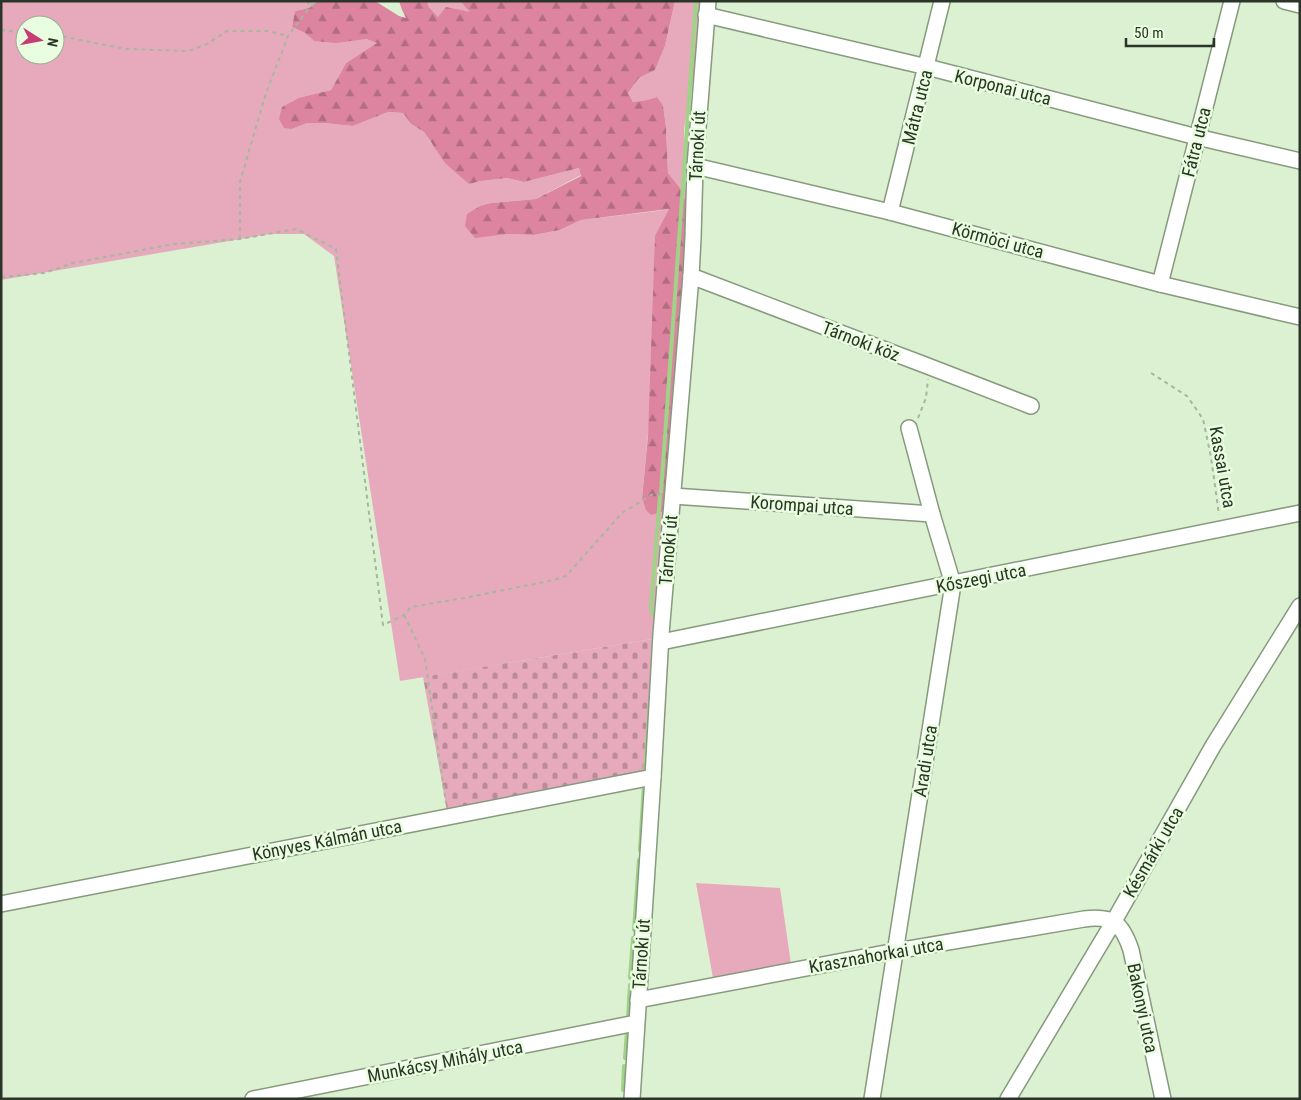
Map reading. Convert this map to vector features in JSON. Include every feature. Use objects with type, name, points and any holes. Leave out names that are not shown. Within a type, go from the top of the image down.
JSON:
[{"type":"street","name":"Mátra utca","points":[[890,212],[942,1]]},
{"type":"street","name":"Fátra utca","points":[[1160,284],[1232,1]]},
{"type":"street","points":[[1284,1],[1300,5]]},
{"type":"street","name":"Korponai utca","points":[[707,8],[926,67],[1198,137],[1300,161]]},
{"type":"street","name":"Tárnoki út","points":[[632,1099],[661,642],[691,276],[695,166],[707,8]]},
{"type":"street","name":"Körmöci utca","points":[[695,166],[890,212],[1160,284],[1300,317]]},
{"type":"street","name":"Tárnoki köz","points":[[691,276],[1031,406]]},
{"type":"street","name":"Aradi utca","points":[[872,1099],[953,584],[909,428]]},
{"type":"street","name":"Korompai utca","points":[[672,496],[932,514]]},
{"type":"street","name":"Kőszegi utca","points":[[661,642],[1300,514]]},
{"type":"street","name":"Késmárki utca","points":[[1008,1099],[1114,921],[1213,746],[1300,606]]},
{"type":"street","name":"Könyves Kálmán utca","points":[[1,904],[653,777]]},
{"type":"street","name":"Krasznahorkai utca","points":[[638,1000],[896,951],[1084,919],[1103,918],[1114,921]]},
{"type":"street","name":"Bakonyi utca","points":[[1114,921],[1126,935],[1131,950],[1163,1099]]},
{"type":"street","name":"Munkácsy Mihály utca","points":[[253,1099],[636,1024]]},
{"type":"path","points":[[308,1],[310,8]]},
{"type":"path","points":[[240,239],[240,182],[266,92],[288,36],[310,8],[318,1]]},
{"type":"path","points":[[1,30],[15,32]]},
{"type":"path","points":[[65,38],[126,49],[189,51],[207,44],[228,31],[268,30],[288,36]]},
{"type":"path","points":[[1,277],[44,273],[73,263],[174,244],[240,239],[296,229],[336,249],[382,625],[404,615],[411,607],[536,584],[566,576],[622,512],[653,494],[672,496]]},
{"type":"path","points":[[909,428],[916,422],[926,398],[928,370],[925,365]]},
{"type":"path","name":"Kassai utca","points":[[1151,373],[1187,396],[1203,419],[1211,457],[1221,530]]},
{"type":"path","points":[[404,615],[425,659],[447,811]]},
{"type":"green space","points":[[1,1],[318,1],[309,8],[295,11],[292,27],[305,33],[314,41],[366,39],[378,43],[346,63],[331,90],[316,94],[292,129],[307,123],[353,126],[388,112],[403,113],[411,124],[424,132],[431,143],[469,184],[507,178],[524,182],[579,168],[581,175],[536,199],[492,203],[507,234],[534,235],[560,230],[581,220],[669,209],[642,498],[651,515],[663,512],[652,639],[400,681],[334,256],[304,234],[270,234],[1,280]]},
{"type":"green space","points":[[318,1],[375,1],[399,16],[406,18],[399,1],[427,1],[429,7],[438,17],[446,7],[470,12],[460,1],[675,1],[665,46],[655,70],[639,78],[628,93],[633,102],[657,97],[663,105],[668,173],[680,188],[686,202],[685,279],[663,512],[651,515],[646,510],[642,498],[648,436],[655,236],[669,209],[581,220],[560,230],[534,235],[507,234],[475,238],[465,226],[467,214],[480,206],[492,203],[536,199],[581,176],[579,168],[524,182],[507,178],[469,184],[445,163],[424,132],[411,124],[403,113],[388,112],[353,126],[307,123],[292,129],[284,128],[279,119],[282,107],[299,98],[331,90],[346,63],[377,43],[366,39],[336,43],[314,41],[305,33],[292,27],[295,11],[309,8]]},
{"type":"green space","points":[[427,1],[460,1],[471,12],[438,17],[429,7]]},
{"type":"green space","points":[[675,1],[705,1],[700,41],[684,129],[686,202],[680,188],[668,173],[663,105],[657,97],[633,102],[628,93],[639,78],[655,70],[665,46]]},
{"type":"green space","points":[[652,639],[647,774],[447,811],[423,677]]},
{"type":"green space","points":[[696,883],[780,888],[791,964],[713,978]]},
{"type":"waterway","points":[[661,492],[696,1]]},
{"type":"waterway","points":[[656,620],[651,608],[660,496]]},
{"type":"waterway","points":[[645,770],[650,700]]},
{"type":"waterway","points":[[640,850],[644,784]]},
{"type":"waterway","points":[[634,930],[639,860]]},
{"type":"waterway","points":[[630,978],[633,938]]},
{"type":"waterway","points":[[628,1017],[630,985]]},
{"type":"waterway","points":[[625,1058],[627,1032]]},
{"type":"waterway","points":[[623,1090],[624,1066]]}]
